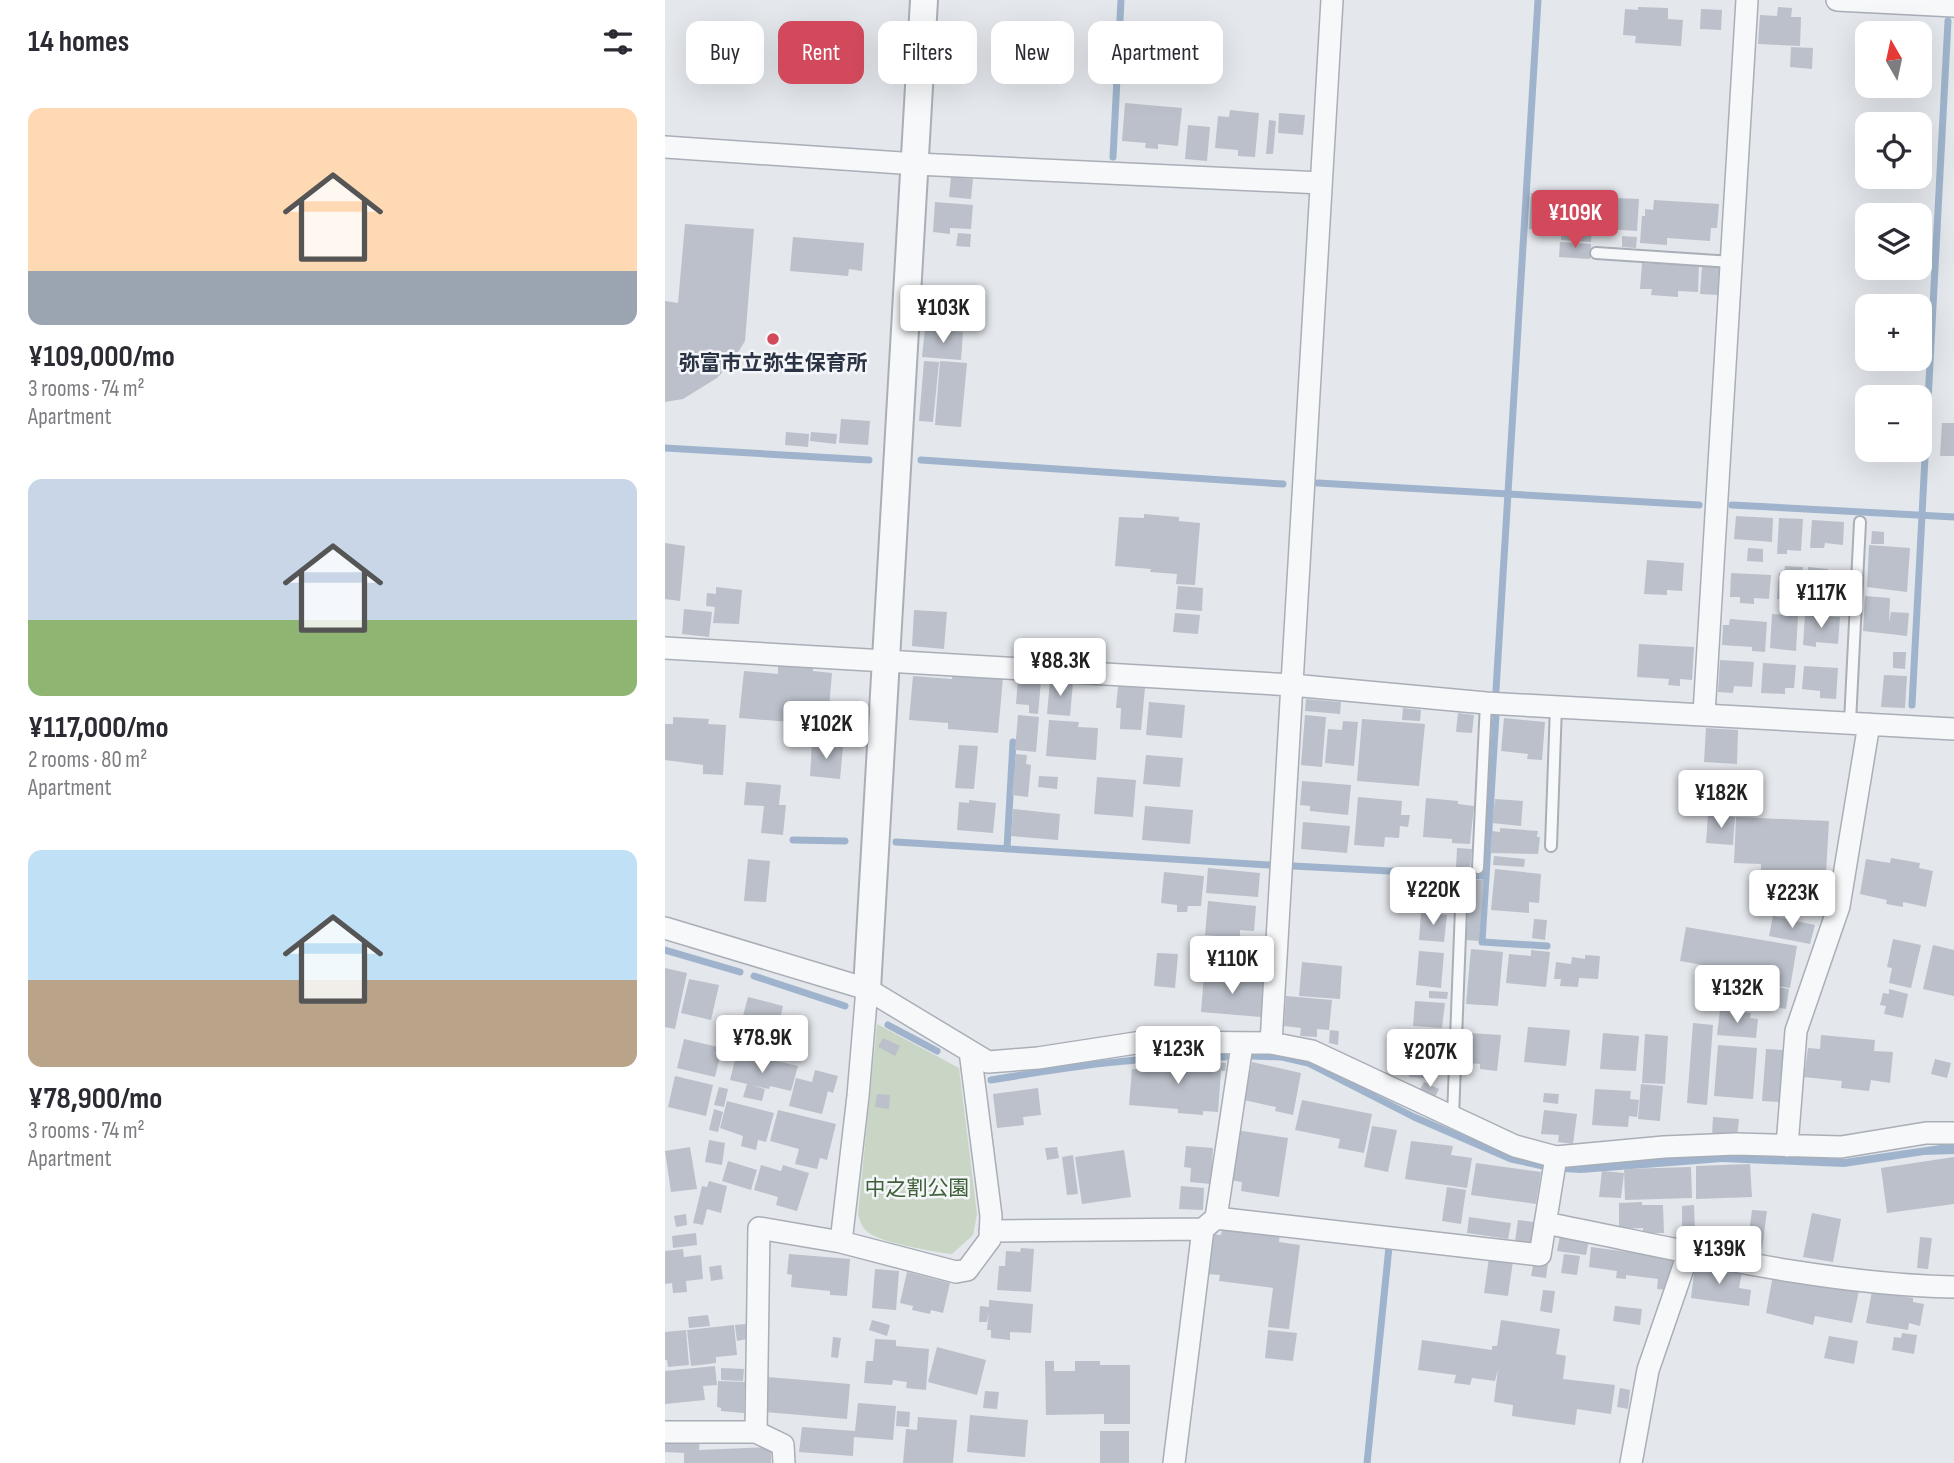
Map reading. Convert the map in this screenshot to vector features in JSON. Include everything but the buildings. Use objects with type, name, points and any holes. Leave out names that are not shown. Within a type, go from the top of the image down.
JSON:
[{"type":"street","points":[[841,1242],[859,1096],[867,989],[924,0]]},
{"type":"street","points":[[1271,1044],[1332,0]]},
{"type":"street","points":[[1704,714],[1747,0]]},
{"type":"street","points":[[1837,0],[1954,6]]},
{"type":"street","points":[[665,147],[916,164],[1321,183]]},
{"type":"street","points":[[665,648],[1291,685],[1486,703],[1954,729]]},
{"type":"street","points":[[1787,1146],[1796,1031],[1839,906],[1860,723]]},
{"type":"street","points":[[665,928],[867,989],[988,1062],[1038,1058],[1142,1042],[1271,1044],[1312,1051],[1515,1146],[1556,1157],[1664,1147],[1736,1144],[1841,1147],[1926,1133],[1954,1133]]},
{"type":"street","points":[[1174,1463],[1209,1224],[1242,1045]]},
{"type":"street","points":[[755,1432],[759,1228],[841,1242],[956,1272],[967,1270],[990,1239],[991,1216],[970,1051]]},
{"type":"street","points":[[991,1231],[1209,1224],[1540,1255],[1556,1157]]},
{"type":"street","points":[[1545,1223],[1785,1269],[1889,1284],[1954,1287]]},
{"type":"street","points":[[1631,1463],[1648,1370],[1689,1251]]},
{"type":"street","points":[[665,1432],[755,1432],[783,1445],[784,1463]]},
{"type":"lane","points":[[1596,253],[1732,262]]},
{"type":"lane","points":[[1860,522],[1860,723]]},
{"type":"lane","points":[[1478,868],[1486,703]]},
{"type":"lane","points":[[1551,846],[1556,706]]},
{"type":"lane","points":[[1453,1117],[1462,882]]},
{"type":"green space","name":"中之割公園","points":[[877,1024],[959,1068],[977,1214],[973,1235],[952,1254],[876,1237],[865,1229],[858,1214]]},
{"type":"water","points":[[1954,1143],[1954,1154],[1924,1155],[1844,1167],[1722,1162],[1581,1173],[1563,1172],[1570,1163],[1736,1153],[1844,1159]]},
{"type":"waterway","points":[[1113,157],[1121,0]]},
{"type":"waterway","points":[[1496,690],[1538,0]]},
{"type":"waterway","points":[[1912,705],[1948,21]]},
{"type":"waterway","points":[[665,448],[869,460]]},
{"type":"waterway","points":[[921,460],[1283,484]]},
{"type":"waterway","points":[[1318,483],[1699,505]]},
{"type":"waterway","points":[[1732,505],[1954,517]]},
{"type":"waterway","points":[[1496,715],[1482,942],[1547,946]]},
{"type":"waterway","points":[[1007,849],[1013,742]]},
{"type":"waterway","points":[[793,840],[845,841]]},
{"type":"waterway","points":[[896,842],[1269,865]]},
{"type":"waterway","points":[[1293,866],[1486,876]]},
{"type":"waterway","points":[[665,950],[740,972]]},
{"type":"waterway","points":[[754,976],[845,1006]]},
{"type":"waterway","points":[[888,1025],[937,1051]]},
{"type":"waterway","points":[[1251,1056],[1282,1057],[1308,1063],[1414,1117],[1511,1159],[1543,1166]]},
{"type":"waterway","points":[[991,1080],[1136,1060],[1225,1057]]},
{"type":"waterway","points":[[1367,1463],[1389,1247]]},
{"type":"place","name":"弥富市立弥生保育所","points":[[773,339]]}]
